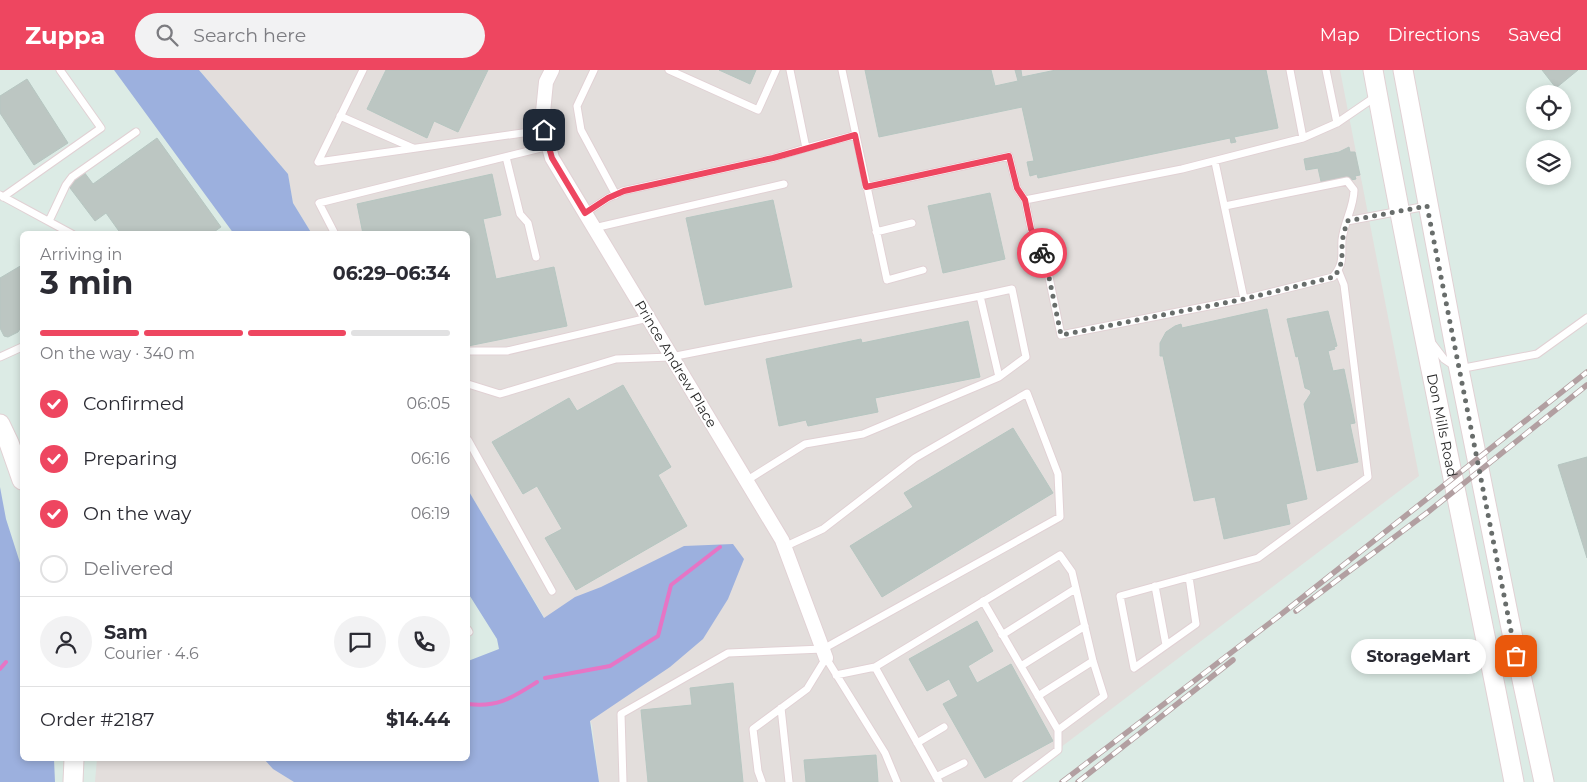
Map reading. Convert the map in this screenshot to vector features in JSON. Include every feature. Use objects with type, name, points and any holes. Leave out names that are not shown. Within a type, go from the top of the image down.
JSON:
[{"type":"main road","name":"Don Mills Road","points":[[1373,70],[1398,211],[1475,580],[1514,782]]},
{"type":"main road","name":"Don Mills Road","points":[[1403,70],[1459,369],[1544,782]]},
{"type":"main road","points":[[0,424],[20,474]]},
{"type":"main road","points":[[73,782],[74,761]]},
{"type":"street","name":"Prince Andrew Place","points":[[552,70],[546,82],[542,122],[552,158],[782,540],[824,654]]},
{"type":"lane","points":[[60,70],[101,128],[2,195],[66,231]]},
{"type":"lane","points":[[363,70],[318,162],[544,130]]},
{"type":"lane","points":[[594,70],[577,106],[581,130],[616,194]]},
{"type":"lane","points":[[669,70],[758,110],[776,70]]},
{"type":"lane","points":[[790,70],[806,148]]},
{"type":"lane","points":[[842,70],[887,280],[922,270]]},
{"type":"lane","points":[[1290,70],[1303,138]]},
{"type":"lane","points":[[1326,70],[1338,123]]},
{"type":"lane","points":[[1025,200],[1215,162],[1303,138],[1338,123],[1378,95]]},
{"type":"lane","points":[[340,116],[414,148]]},
{"type":"lane","points":[[48,221],[72,177],[136,132]]},
{"type":"lane","points":[[585,213],[624,191],[773,158],[855,135]]},
{"type":"lane","points":[[334,231],[319,202],[549,146]]},
{"type":"lane","points":[[866,187],[1009,156],[1017,188],[1025,200],[1036,244],[1045,258],[1061,335],[1244,299],[1334,277],[1341,264],[1342,239],[1354,201],[1354,190],[1347,181],[1225,206]]},
{"type":"lane","points":[[506,157],[520,214],[528,223],[536,257]]},
{"type":"lane","points":[[1215,162],[1244,299]]},
{"type":"lane","points":[[594,228],[784,184]]},
{"type":"lane","points":[[1347,221],[1427,206]]},
{"type":"lane","points":[[876,232],[912,223]]},
{"type":"lane","points":[[1189,577],[1196,624],[1134,668],[1120,596],[1155,586],[1258,558],[1368,477],[1344,286],[1338,270]]},
{"type":"lane","points":[[470,385],[500,394],[616,359],[671,357],[1012,290],[1026,357],[999,377],[864,434],[805,444],[746,481]]},
{"type":"lane","points":[[980,296],[999,377]]},
{"type":"lane","points":[[470,351],[506,351],[648,318]]},
{"type":"lane","points":[[1423,333],[1444,359],[1459,369],[1538,354],[1587,318]]},
{"type":"lane","points":[[0,357],[20,348]]},
{"type":"lane","points":[[624,782],[621,714],[728,653],[824,654],[1060,517],[1058,474],[1027,393],[915,458],[823,529],[784,548]]},
{"type":"lane","points":[[470,444],[552,591]]},
{"type":"lane","points":[[836,675],[875,667],[1060,555],[1072,572],[1092,661],[1104,696],[1058,730]]},
{"type":"lane","points":[[1155,586],[1166,645]]},
{"type":"lane","points":[[1002,635],[1075,589]]},
{"type":"lane","points":[[983,602],[1058,730],[1058,750],[1016,782]]},
{"type":"lane","points":[[1021,666],[1085,626]]},
{"type":"lane","points":[[824,654],[885,753],[896,782]]},
{"type":"lane","points":[[762,782],[758,770],[753,729],[807,689],[824,654]]},
{"type":"lane","points":[[1038,696],[1092,661]]},
{"type":"lane","points":[[875,667],[937,780],[964,762]]},
{"type":"lane","points":[[781,708],[789,782]]},
{"type":"lane","points":[[917,743],[944,727]]},
{"type":"shaded area","points":[[114,70],[199,70],[288,174],[293,203],[310,231],[232,231]]},
{"type":"shaded area","points":[[199,70],[1340,70],[1419,476],[1015,782],[599,782],[592,725],[543,615],[470,493],[470,231],[310,231],[293,203],[288,174]]},
{"type":"shaded area","points":[[0,487],[6,519],[20,563],[20,761],[54,761],[55,782],[0,782]]},
{"type":"shaded area","points":[[470,493],[544,618],[575,597],[601,587],[684,546],[733,544],[744,559],[728,599],[703,639],[670,667],[590,721],[599,782],[294,782],[273,769],[266,761],[470,761],[470,660],[499,649],[497,639],[470,596]]},
{"type":"shaded area","points":[[97,761],[266,761],[274,769],[294,782],[95,782]]},
{"type":"building","points":[[386,70],[488,70],[458,132],[434,121],[427,138],[367,109]]},
{"type":"building","points":[[719,70],[756,70],[750,84]]},
{"type":"building","points":[[865,70],[991,70],[995,86],[1018,81],[1015,70],[1021,70],[1022,77],[1056,70],[1266,70],[1278,128],[1234,137],[1236,142],[1231,143],[1230,138],[1038,178],[1037,174],[1030,176],[1027,162],[1034,161],[1022,107],[879,137]]},
{"type":"building","points":[[1542,70],[1578,70],[1560,85],[1554,85]]},
{"type":"building","points":[[27,79],[68,143],[34,165],[0,113],[0,96]]},
{"type":"building","points":[[157,138],[221,227],[215,231],[119,231],[106,213],[95,221],[67,184],[84,172],[93,184]]},
{"type":"building","points":[[1349,147],[1350,152],[1355,152],[1360,175],[1355,176],[1356,179],[1322,186],[1318,168],[1306,170],[1304,159],[1339,152]]},
{"type":"building","points":[[492,174],[501,215],[483,219],[496,279],[554,267],[567,326],[470,346],[470,231],[362,231],[357,204]]},
{"type":"building","points":[[990,193],[1005,259],[943,273],[928,206]]},
{"type":"building","points":[[773,200],[792,287],[705,305],[686,218]]},
{"type":"building","points":[[20,266],[20,329],[8,337],[4,336],[0,328],[0,278]]},
{"type":"building","points":[[1267,309],[1307,499],[1286,504],[1290,524],[1224,539],[1215,497],[1194,501],[1163,356],[1160,356],[1160,343],[1166,332],[1181,324],[1182,328]]},
{"type":"building","points":[[1328,311],[1337,346],[1334,347],[1335,349],[1328,351],[1333,371],[1344,369],[1355,423],[1350,424],[1358,462],[1317,471],[1304,404],[1311,393],[1310,390],[1305,388],[1287,319]]},
{"type":"building","points":[[968,321],[980,377],[875,398],[878,412],[808,426],[806,420],[779,426],[766,359],[861,339],[862,343]]},
{"type":"building","points":[[623,385],[671,467],[658,475],[687,526],[576,590],[545,538],[562,529],[537,486],[523,494],[492,442],[569,398],[577,411]]},
{"type":"building","points":[[1013,428],[1053,493],[882,597],[850,546],[913,507],[904,493]]},
{"type":"building","points":[[1587,457],[1587,558],[1558,465]]},
{"type":"building","points":[[977,621],[993,651],[968,666],[977,683],[1011,664],[1053,741],[985,778],[943,704],[958,696],[949,679],[927,691],[909,659]]},
{"type":"building","points":[[733,683],[743,782],[648,782],[641,710],[692,705],[690,688]]},
{"type":"building","points":[[876,755],[878,782],[806,782],[804,760]]},
{"type":"waterway","points":[[545,678],[610,666],[658,636],[671,585],[720,547]]},
{"type":"waterway","points":[[0,669],[6,662]]},
{"type":"waterway","points":[[470,704],[497,703],[513,697],[537,682]]},
{"type":"railway","points":[[1062,782],[1279,616],[1587,372]]},
{"type":"railway","points":[[1296,611],[1428,512],[1587,385]]},
{"type":"railway","points":[[1078,782],[1233,660]]},
{"type":"way so far","points":[[1042,253],[1045,258],[1061,335],[1244,299],[1334,277],[1341,264],[1342,239],[1347,221],[1427,206],[1516,656]]},
{"type":"place","name":"StorageMart","points":[[1516,656]]},
{"type":"route","points":[[544,130],[552,158],[585,213],[608,198],[624,191],[773,158],[855,135],[866,187],[1009,156],[1017,188],[1025,200],[1036,244],[1042,253]]}]
